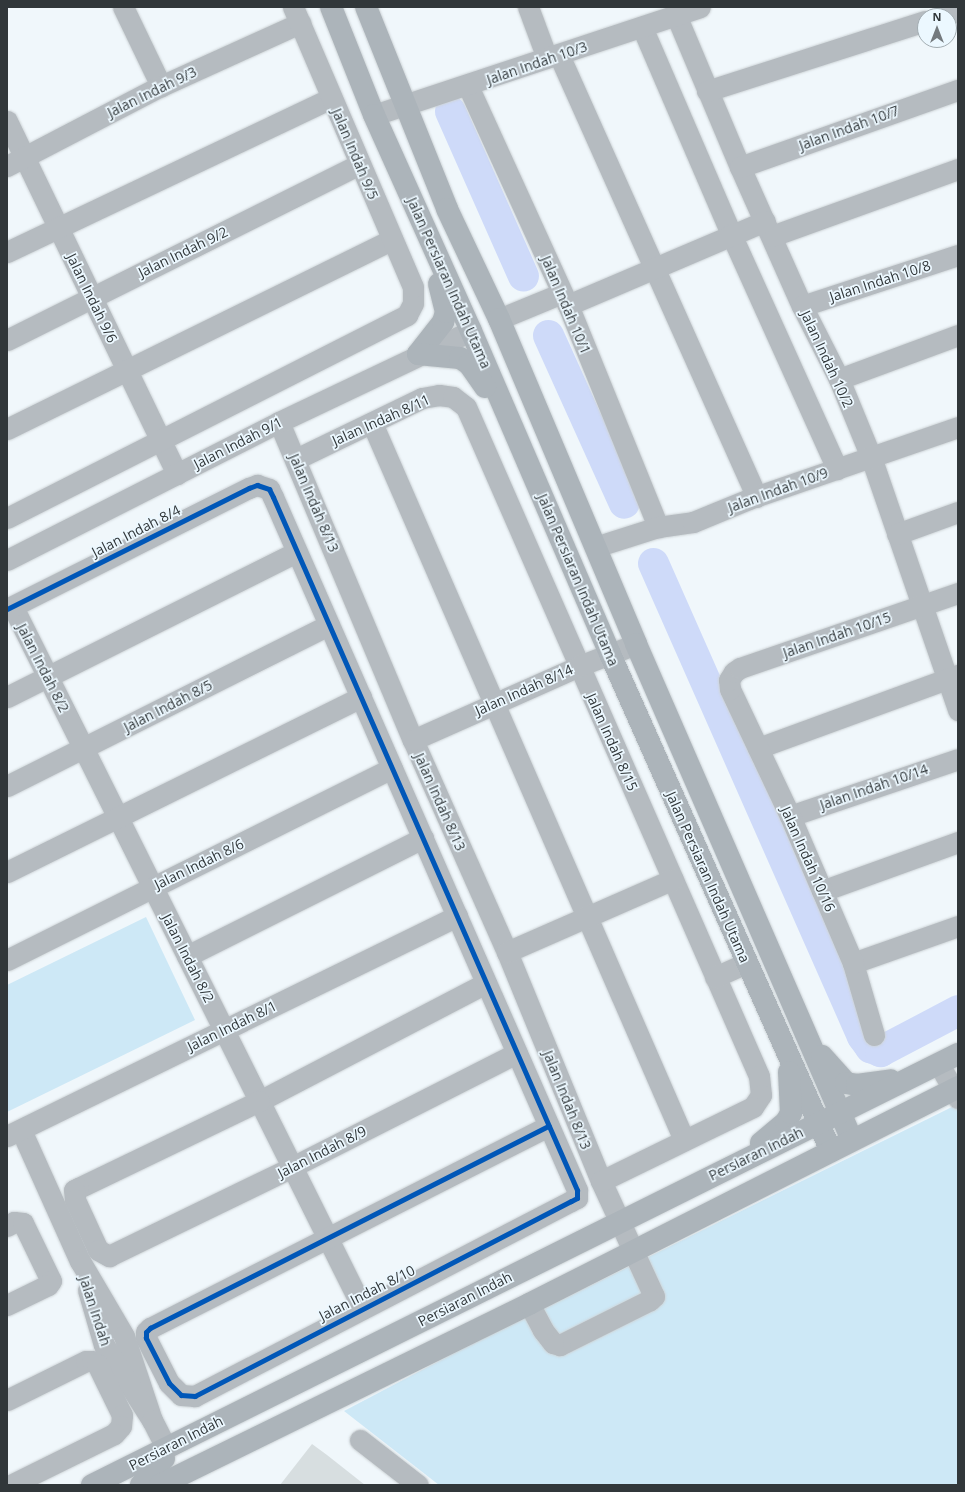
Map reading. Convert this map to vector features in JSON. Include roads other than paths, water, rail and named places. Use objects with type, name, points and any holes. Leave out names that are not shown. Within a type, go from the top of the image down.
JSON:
[{"type":"main road","name":"Jalan Persiaran Indah Utama","points":[[331,7],[374,116],[471,331],[610,654],[746,963],[831,1151]]},
{"type":"main road","name":"Jalan Persiaran Indah Utama","points":[[366,7],[447,209],[499,319],[636,644],[852,1140]]},
{"type":"main road","points":[[447,209],[478,304],[478,313],[471,331],[493,339],[511,379],[543,425]]},
{"type":"main road","points":[[418,354],[439,330],[446,312],[421,220]]},
{"type":"main road","points":[[418,354],[460,358],[469,364],[520,442]]},
{"type":"main road","points":[[808,1039],[846,1083],[870,1084],[919,1074]]},
{"type":"main road","points":[[839,1113],[958,1054]]},
{"type":"main road","points":[[740,1162],[786,1122],[791,1113],[792,1102],[787,1055]]},
{"type":"main road","points":[[160,1485],[530,1304],[633,1250],[852,1140],[956,1092]]},
{"type":"main road","name":"Persiaran Indah","points":[[92,1485],[839,1113]]},
{"type":"main road","points":[[141,1485],[160,1466],[166,1448],[185,1455],[253,1439]]},
{"type":"street","points":[[123,7],[160,86]]},
{"type":"street","points":[[528,7],[653,268],[753,503]]},
{"type":"street","name":"Jalan Indah 10/3","points":[[374,116],[468,86],[700,7]]},
{"type":"street","name":"Jalan Indah 9/3","points":[[16,162],[296,15]]},
{"type":"street","name":"Jalan Indah 9/5","points":[[161,441],[407,315],[413,303],[412,287],[296,15]]},
{"type":"street","name":"Jalan Indah 10/2","points":[[676,15],[740,167],[802,306],[839,379],[871,457],[922,606],[952,676],[958,710]]},
{"type":"street","points":[[707,91],[917,25]]},
{"type":"street","points":[[642,27],[731,234],[837,469]]},
{"type":"street","name":"Jalan Indah 10/1","points":[[468,86],[565,299],[658,527]]},
{"type":"street","name":"Jalan Indah 10/7","points":[[740,167],[958,90]]},
{"type":"street","points":[[7,252],[331,98]]},
{"type":"street","name":"Jalan Indah 9/6","points":[[7,121],[16,162],[58,227],[177,474]]},
{"type":"street","name":"Jalan Indah 9/2","points":[[7,340],[360,164]]},
{"type":"street","points":[[499,319],[565,299],[653,268],[731,234],[768,229],[958,169]]},
{"type":"street","points":[[7,428],[391,240]]},
{"type":"street","name":"Jalan Indah 10/8","points":[[802,306],[958,255]]},
{"type":"street","name":"Jalan Indah 9/1","points":[[7,560],[279,422],[418,354],[471,331]]},
{"type":"street","points":[[839,379],[958,335]]},
{"type":"street","name":"Jalan Indah 8/11","points":[[296,459],[422,398],[440,395],[453,398],[466,407]]},
{"type":"street","name":"Jalan Indah 8/15","points":[[466,407],[759,1076],[761,1095],[753,1107],[601,1181]]},
{"type":"street","name":"Jalan Indah 8/13","points":[[279,422],[296,459],[413,740],[507,952],[601,1181],[619,1222],[653,1289],[654,1296],[650,1300],[560,1346],[553,1344],[543,1330],[530,1304]]},
{"type":"street","points":[[372,422],[684,1140]]},
{"type":"street","name":"Jalan Indah 10/9","points":[[595,547],[658,527],[694,528],[837,469],[958,427]]},
{"type":"street","points":[[7,518],[161,441]]},
{"type":"street","name":"Jalan Indah 8/4","points":[[10,608],[249,488],[263,486],[273,497],[297,552]]},
{"type":"street","points":[[897,534],[958,512]]},
{"type":"street","points":[[7,697],[297,552],[549,1126],[327,1238]]},
{"type":"street","name":"Jalan Indah 10/15","points":[[730,689],[729,680],[734,672],[740,668],[958,593]]},
{"type":"street","name":"Jalan Indah 8/2","points":[[10,608],[48,677],[363,1309]]},
{"type":"street","name":"Jalan Indah 8/5","points":[[7,786],[84,749],[329,625]]},
{"type":"street","name":"Jalan Indah 8/14","points":[[413,740],[579,666],[636,644]]},
{"type":"street","points":[[758,748],[952,676]]},
{"type":"street","name":"Jalan Indah 10/16","points":[[730,689],[790,816],[853,964],[874,1035]]},
{"type":"street","points":[[7,872],[361,697]]},
{"type":"street","name":"Jalan Indah 10/14","points":[[790,816],[958,759]]},
{"type":"street","name":"Jalan Indah 8/6","points":[[7,960],[392,768]]},
{"type":"street","points":[[187,956],[423,838]]},
{"type":"street","points":[[822,891],[958,842]]},
{"type":"street","points":[[507,952],[673,879]]},
{"type":"street","name":"Jalan Indah 8/1","points":[[14,1133],[457,916]]},
{"type":"street","points":[[853,964],[958,926]]},
{"type":"street","points":[[715,977],[746,963]]},
{"type":"street","points":[[259,1101],[486,983]]},
{"type":"street","name":"Jalan Indah 8/9","points":[[259,1101],[74,1190],[75,1200],[98,1250],[109,1256],[125,1250],[517,1053]]},
{"type":"street","points":[[939,1064],[956,1092]]},
{"type":"street","name":"Jalan Indah 8/10","points":[[327,1238],[150,1328],[146,1332],[146,1338],[169,1383],[182,1395],[195,1396],[577,1198],[577,1190],[549,1126]]},
{"type":"street","name":"Jalan Indah","points":[[14,1133],[80,1261],[124,1336],[152,1420],[166,1448]]},
{"type":"street","points":[[7,1305],[48,1285],[51,1281],[13,1224]]},
{"type":"street","points":[[7,1400],[86,1361],[92,1361],[97,1364],[122,1415],[121,1426],[114,1434],[11,1485]]},
{"type":"street","points":[[360,1440],[418,1485]]},
{"type":"waterway","points":[[450,111],[523,276]]},
{"type":"waterway","points":[[548,335],[624,503]]},
{"type":"waterway","points":[[653,563],[862,1036],[870,1047],[880,1051],[958,1010]]}]
